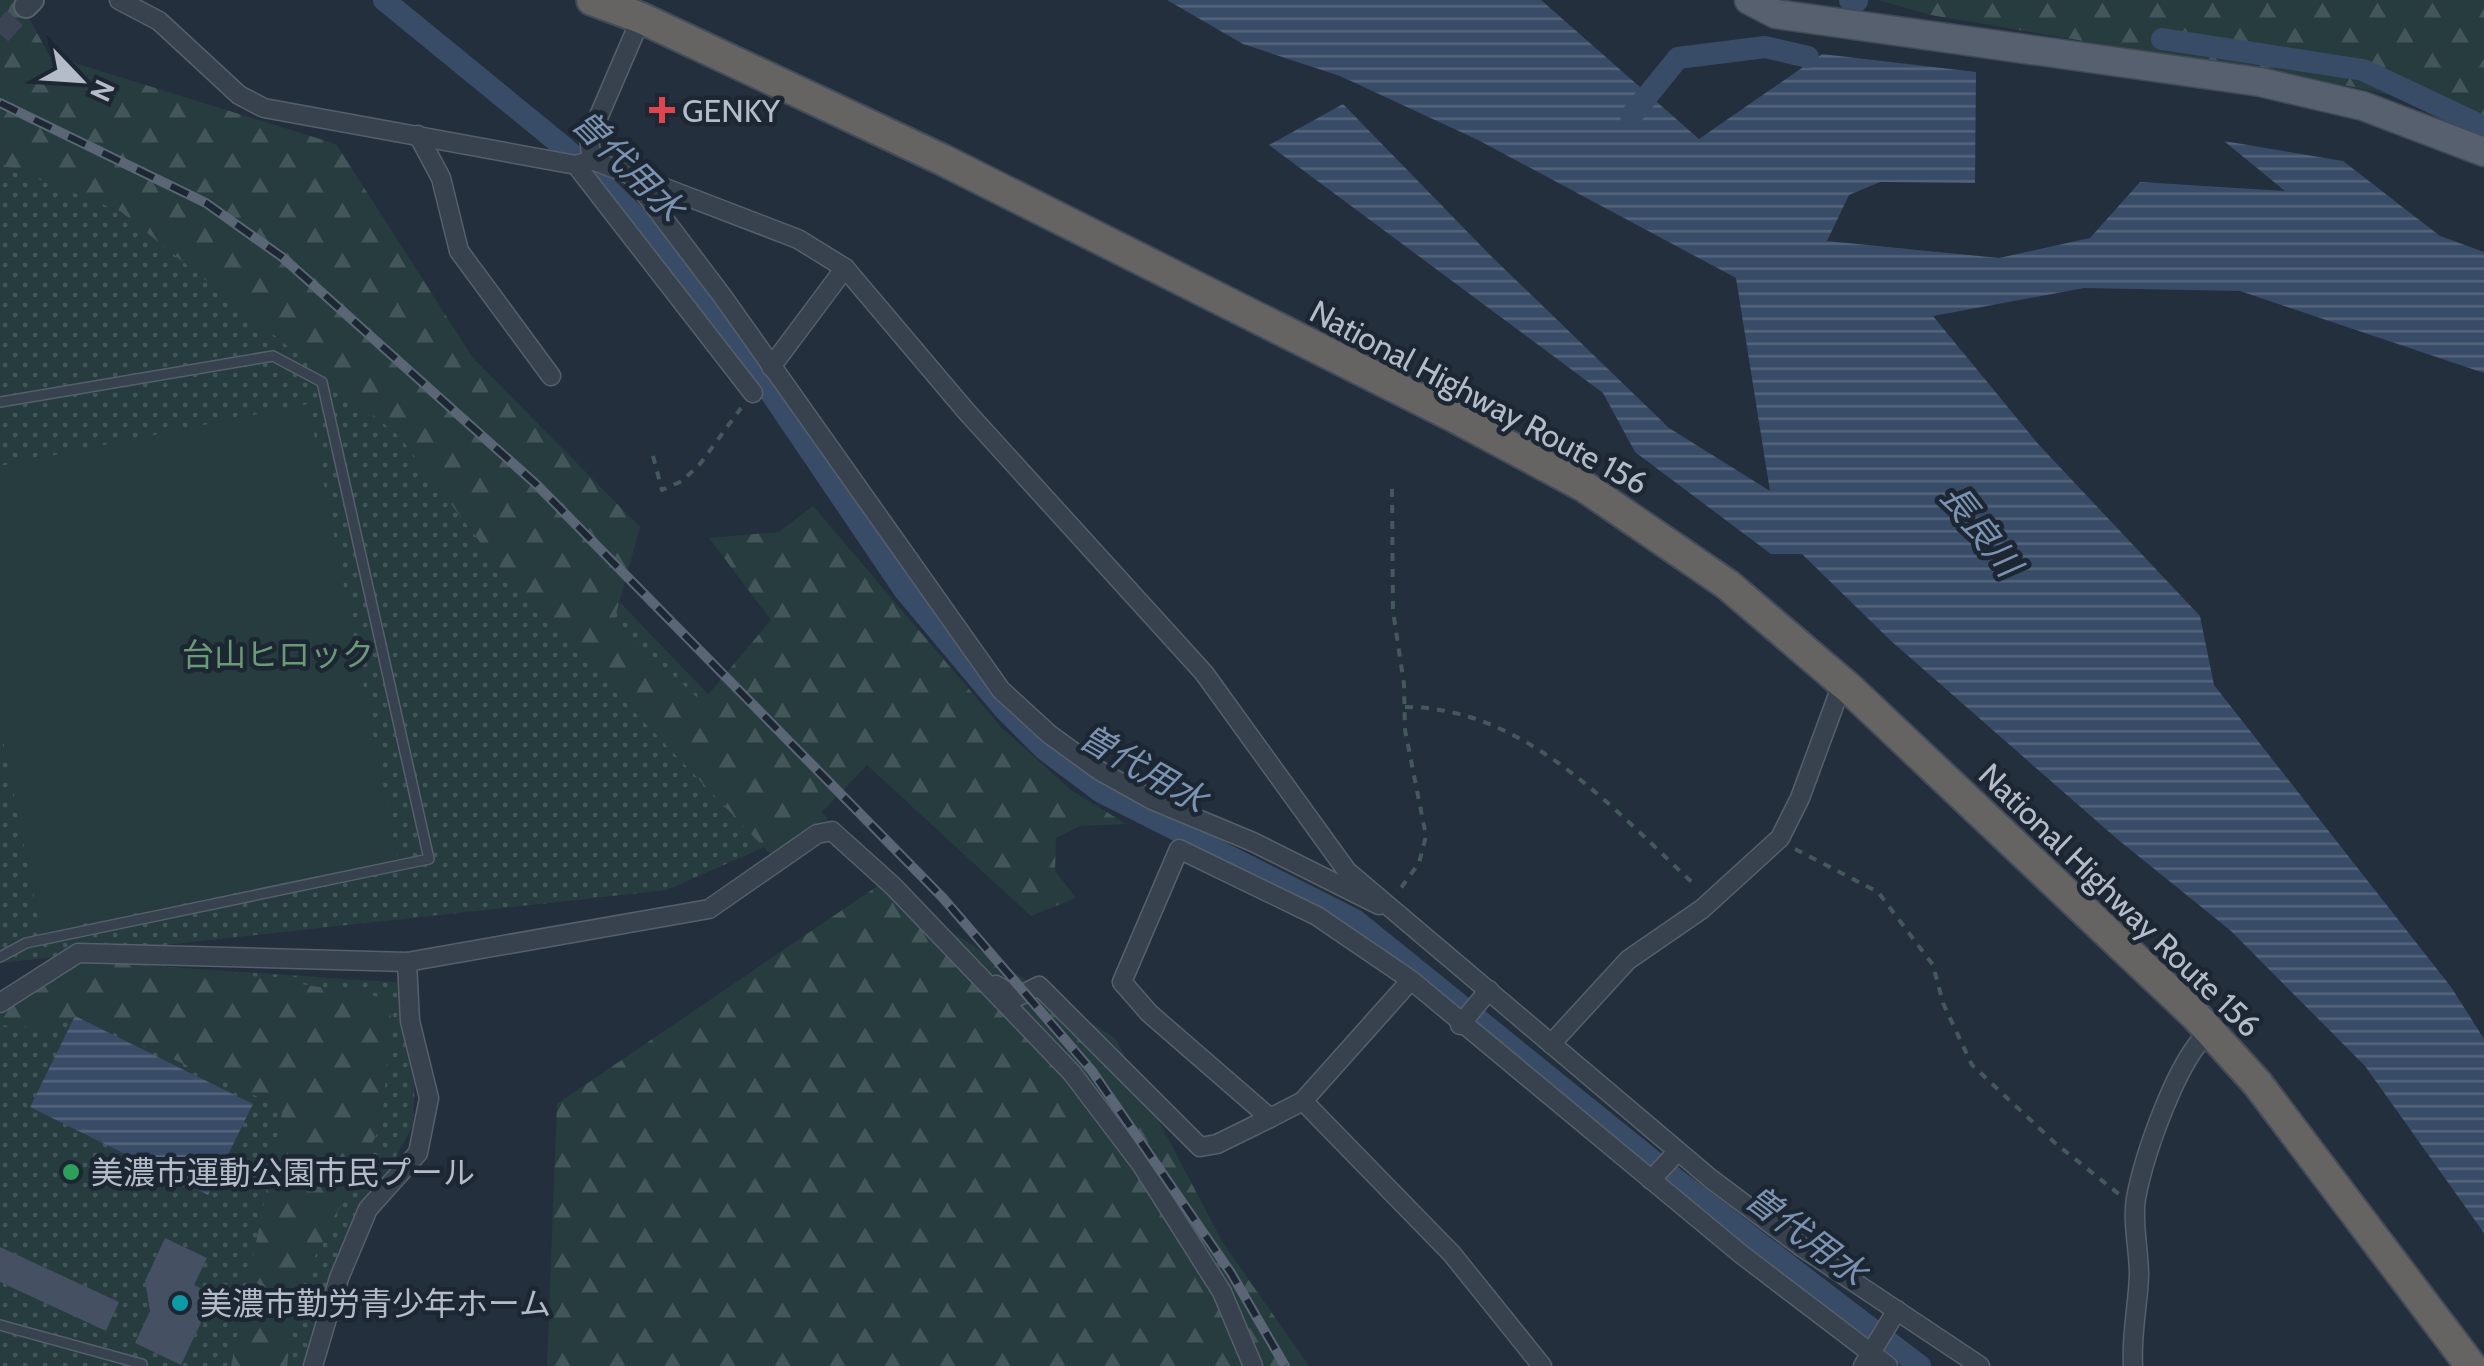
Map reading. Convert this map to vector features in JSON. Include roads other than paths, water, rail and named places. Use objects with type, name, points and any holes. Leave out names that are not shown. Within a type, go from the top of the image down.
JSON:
[{"type":"highway","name":"National Highway Route 156","points":[[592,0],[641,18],[943,160],[1539,462],[1618,508],[1728,585],[1842,684],[2210,1031],[2268,1098],[2470,1366]]},
{"type":"main road","points":[[1749,0],[1776,14],[2260,82],[2363,106],[2484,152]]},
{"type":"street","points":[[118,0],[159,21],[239,95],[264,108],[584,163],[798,239],[845,268],[966,411],[1204,673],[1336,856],[1474,1008],[1653,1178],[1888,1366]]},
{"type":"street","points":[[641,18],[588,138],[584,163],[753,393]]},
{"type":"street","points":[[418,135],[441,178],[460,250],[550,376]]},
{"type":"street","points":[[632,177],[984,668],[1049,734],[1100,771],[1152,800],[1254,842],[1358,898],[1384,906]]},
{"type":"street","points":[[771,367],[845,268]]},
{"type":"street","points":[[1552,1044],[1628,960],[1711,900],[1777,841],[1800,798],[1842,684]]},
{"type":"street","points":[[0,1003],[78,953],[408,962],[709,909],[816,834],[832,832],[892,886],[1072,1073],[1141,1164],[1222,1292],[1252,1366]]},
{"type":"street","points":[[1270,1118],[1149,1013],[1122,982],[1178,850],[1317,916],[1411,980],[1552,1044],[1673,1156],[1803,1248],[1892,1318],[1980,1366]]},
{"type":"street","points":[[313,1366],[339,1278],[368,1208],[418,1153],[430,1098],[410,1021],[408,962]]},
{"type":"street","points":[[976,975],[1018,997],[1039,986],[1200,1147],[1217,1144],[1303,1101],[1411,980]]},
{"type":"street","points":[[2133,1366],[2130,1336],[2139,1280],[2135,1201],[2153,1140],[2177,1083],[2210,1031]]},
{"type":"street","points":[[1303,1101],[1452,1254],[1542,1366]]},
{"type":"street","points":[[1653,1178],[1673,1156]]},
{"type":"street","points":[[1870,1355],[1892,1318]]},
{"type":"lane","points":[[0,402],[273,356],[322,382],[430,859],[26,943],[0,957]]},
{"type":"lane","points":[[0,1325],[142,1364]]},
{"type":"water","name":"長良川","points":[[1167,0],[1541,0],[1699,139],[1822,54],[1976,72],[1975,183],[1880,182],[1849,195],[1827,241],[1999,258],[2090,238],[2140,182],[2285,191],[2224,141],[2343,161],[2440,236],[2484,252],[2484,373],[2240,291],[2084,288],[1933,316],[2039,445],[2200,616],[2214,685],[2451,987],[2484,1039],[2484,1233],[2365,1066],[2231,931],[2116,838],[1890,640],[1802,554],[1771,554],[1635,452],[1603,393],[1269,145],[1343,104],[1490,255],[1669,428],[1770,491],[1736,278],[1478,140],[1340,76],[1243,44]]},
{"type":"water","points":[[75,1016],[253,1104],[208,1195],[30,1107]]},
{"type":"waterway","name":"曽代用水","points":[[384,0],[565,148],[651,231],[773,396],[905,591],[1004,709],[1044,749],[1101,792],[1355,920],[1678,1181],[1920,1366]]},
{"type":"waterway","points":[[1850,0],[1857,1]]},
{"type":"waterway","points":[[2162,39],[2363,70],[2484,127]]},
{"type":"waterway","points":[[1631,116],[1678,58],[1765,47],[1808,57]]},
{"type":"tunnel","points":[[0,34],[26,6]]},
{"type":"railway","points":[[0,103],[206,203],[282,257],[537,485],[943,898],[1092,1071],[1231,1273],[1285,1366]]},
{"type":"place","name":"GENKY","points":[[662,110]]},
{"type":"place","name":"美濃市運動公園市民プール","points":[[71,1172]]},
{"type":"place","name":"美濃市勤労青少年ホーム","points":[[180,1303]]},
{"type":"park label","name":"台山ヒロック","points":[[278,654]]}]
